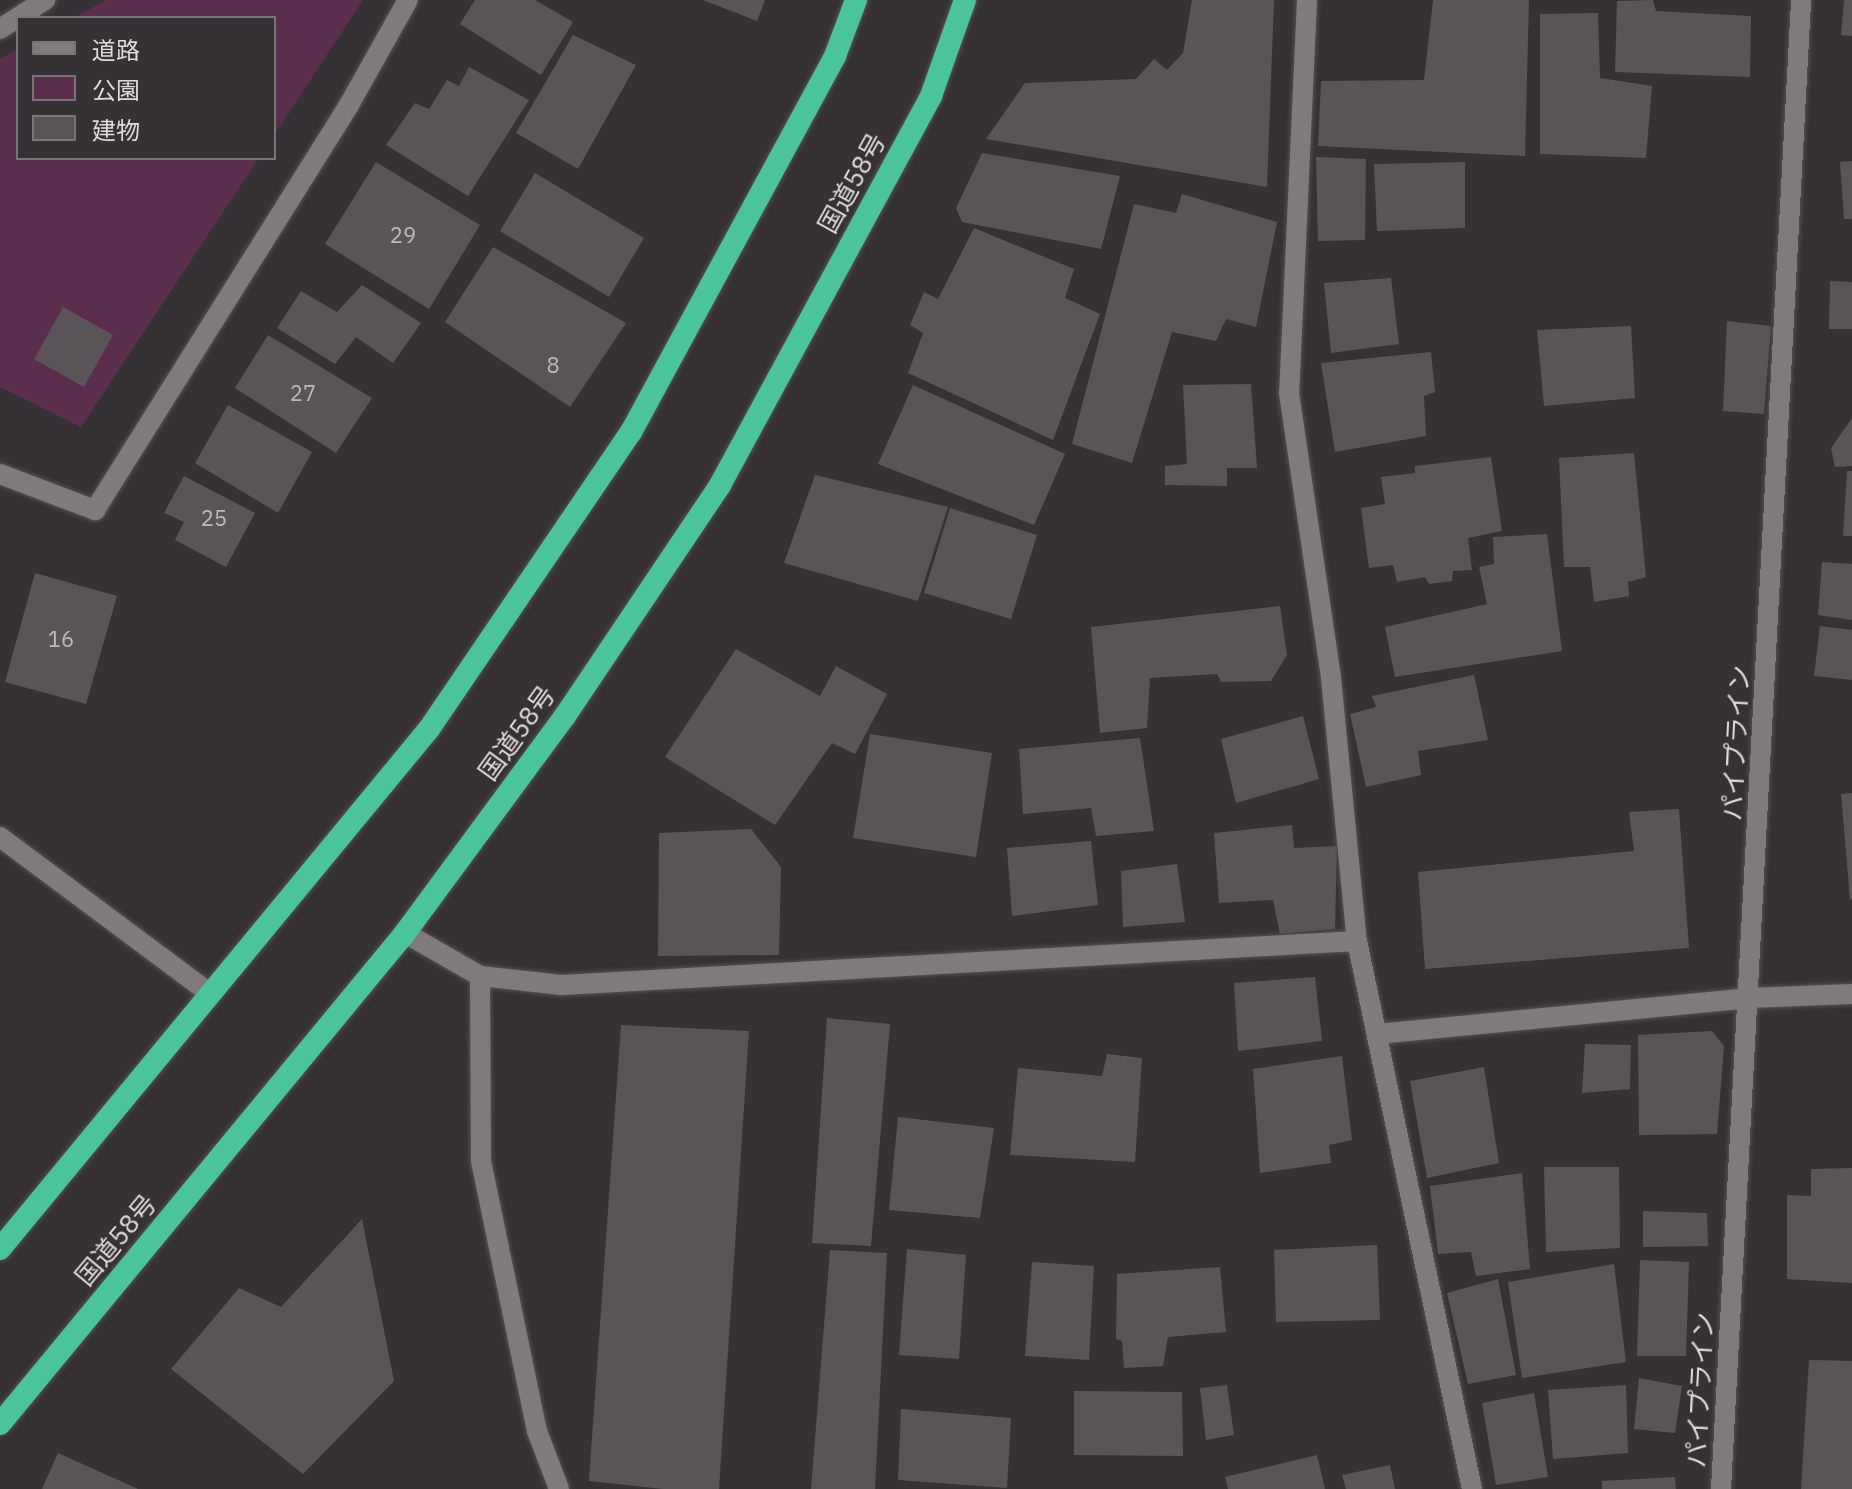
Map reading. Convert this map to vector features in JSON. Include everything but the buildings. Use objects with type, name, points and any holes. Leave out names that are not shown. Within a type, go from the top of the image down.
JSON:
[{"type":"highway","points":[[0,1249],[429,729],[631,432],[835,56],[856,0]]},
{"type":"highway","name":"国道58号","points":[[0,1424],[405,933],[565,716],[720,485],[931,96],[965,0]]},
{"type":"street","points":[[20,16],[45,0]]},
{"type":"street","points":[[0,474],[95,510],[349,105],[408,0]]},
{"type":"street","points":[[1307,0],[1289,393],[1331,678],[1357,941],[1472,1489]]},
{"type":"street","name":"パイプライン","points":[[1721,1489],[1801,0]]},
{"type":"street","points":[[0,837],[211,994]]},
{"type":"street","points":[[405,933],[480,976],[577,985],[1357,941]]},
{"type":"street","points":[[480,976],[481,1161],[537,1431],[559,1489]]},
{"type":"street","points":[[1377,1034],[1748,998],[1852,994]]},
{"type":"green space","points":[[106,0],[363,0],[276,132],[276,16],[78,16]]},
{"type":"green space","points":[[16,50],[16,160],[258,160],[81,427],[0,387],[0,59]]}]
